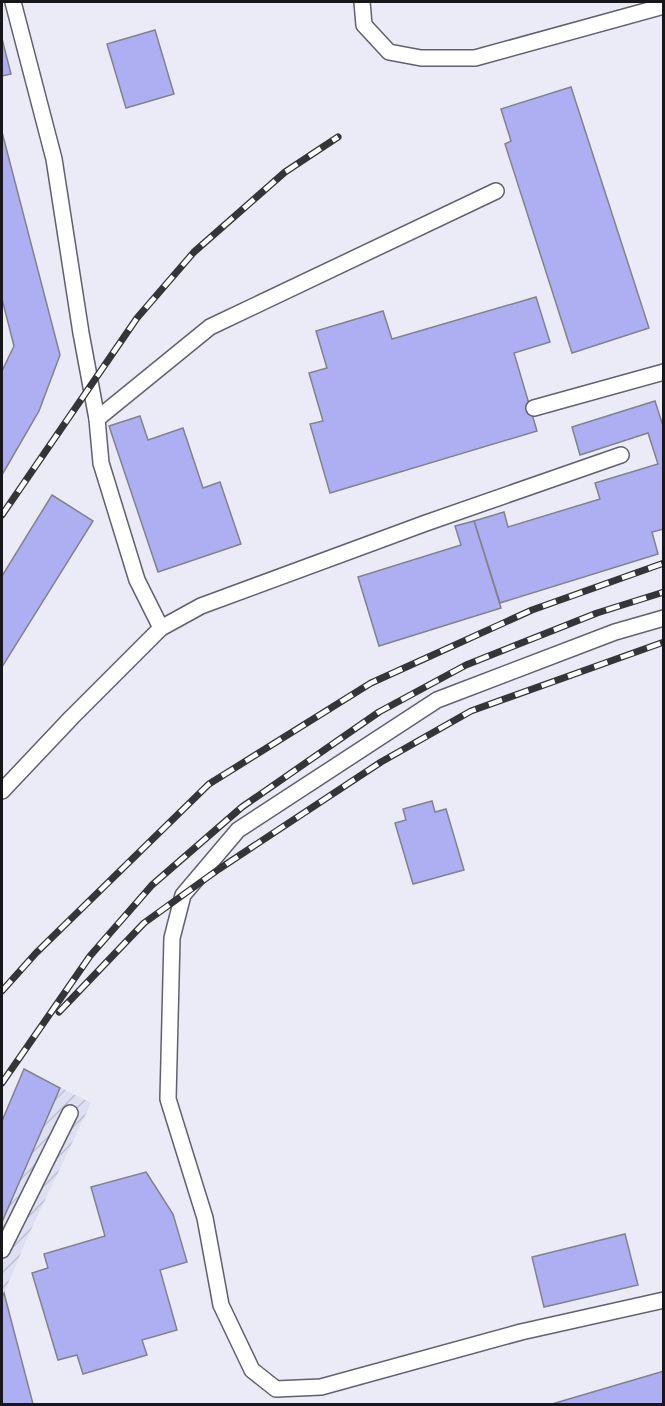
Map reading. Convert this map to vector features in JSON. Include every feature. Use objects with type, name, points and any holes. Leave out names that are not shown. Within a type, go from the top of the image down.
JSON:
[{"type":"lane","points":[[13,2],[54,159],[97,419],[101,463],[137,580],[161,628]]},
{"type":"lane","points":[[362,2],[364,25],[389,52],[421,58],[475,58],[663,6]]},
{"type":"lane","points":[[97,419],[210,327],[496,191]]},
{"type":"lane","points":[[534,408],[663,372]]},
{"type":"lane","points":[[2,791],[161,628],[201,606],[437,519],[621,455]]},
{"type":"lane","points":[[663,618],[615,633],[437,700],[238,830],[183,895],[172,938],[168,1099],[205,1218],[221,1305],[252,1370],[276,1389],[321,1387],[521,1332],[663,1300]]},
{"type":"lane","points":[[2,1250],[70,1113]]},
{"type":"shaded area","points":[[24,1069],[91,1103],[28,1236],[4,1293],[33,1404],[2,1404],[2,1121]]},
{"type":"building","points":[[155,30],[174,94],[126,108],[107,44]]},
{"type":"building","points":[[2,39],[11,74],[2,76]]},
{"type":"building","points":[[571,87],[649,328],[572,353],[505,144],[511,141],[501,109]]},
{"type":"building","points":[[2,132],[60,355],[39,411],[2,475],[2,371],[14,346],[2,299]]},
{"type":"building","points":[[536,297],[550,342],[514,353],[537,431],[330,493],[310,424],[323,421],[309,373],[327,368],[316,331],[383,311],[392,339]]},
{"type":"building","points":[[655,401],[662,423],[664,422],[664,529],[652,532],[658,554],[500,603],[474,521],[504,512],[508,527],[600,499],[595,483],[658,464],[648,433],[580,455],[572,427]]},
{"type":"building","points":[[140,416],[148,440],[183,428],[203,488],[220,482],[241,544],[158,572],[109,426]]},
{"type":"building","points":[[52,495],[93,521],[2,667],[2,576]]},
{"type":"building","points":[[474,521],[501,608],[379,646],[358,577],[461,545],[455,526]]},
{"type":"building","points":[[432,801],[435,812],[446,809],[464,870],[413,884],[395,823],[406,820],[403,809]]},
{"type":"building","points":[[24,1069],[60,1088],[2,1222],[2,1121]]},
{"type":"building","points":[[146,1172],[173,1214],[187,1262],[160,1270],[177,1330],[142,1340],[147,1355],[83,1374],[77,1355],[58,1360],[32,1273],[48,1268],[44,1254],[105,1236],[91,1187]]},
{"type":"building","points":[[625,1234],[638,1285],[544,1307],[532,1257]]},
{"type":"building","points":[[4,1293],[33,1404],[2,1404],[2,1297]]},
{"type":"building","points":[[664,1371],[664,1404],[552,1404]]},
{"type":"railway","points":[[2,515],[137,318],[194,252],[285,172],[338,137]]},
{"type":"railway","points":[[2,991],[36,953],[209,784],[371,683],[532,610],[664,563]]},
{"type":"railway","points":[[2,1083],[90,956],[152,885],[242,807],[379,712],[466,665],[597,613],[664,592]]},
{"type":"railway","points":[[59,1012],[144,923],[219,869],[381,762],[471,711],[664,642]]}]
